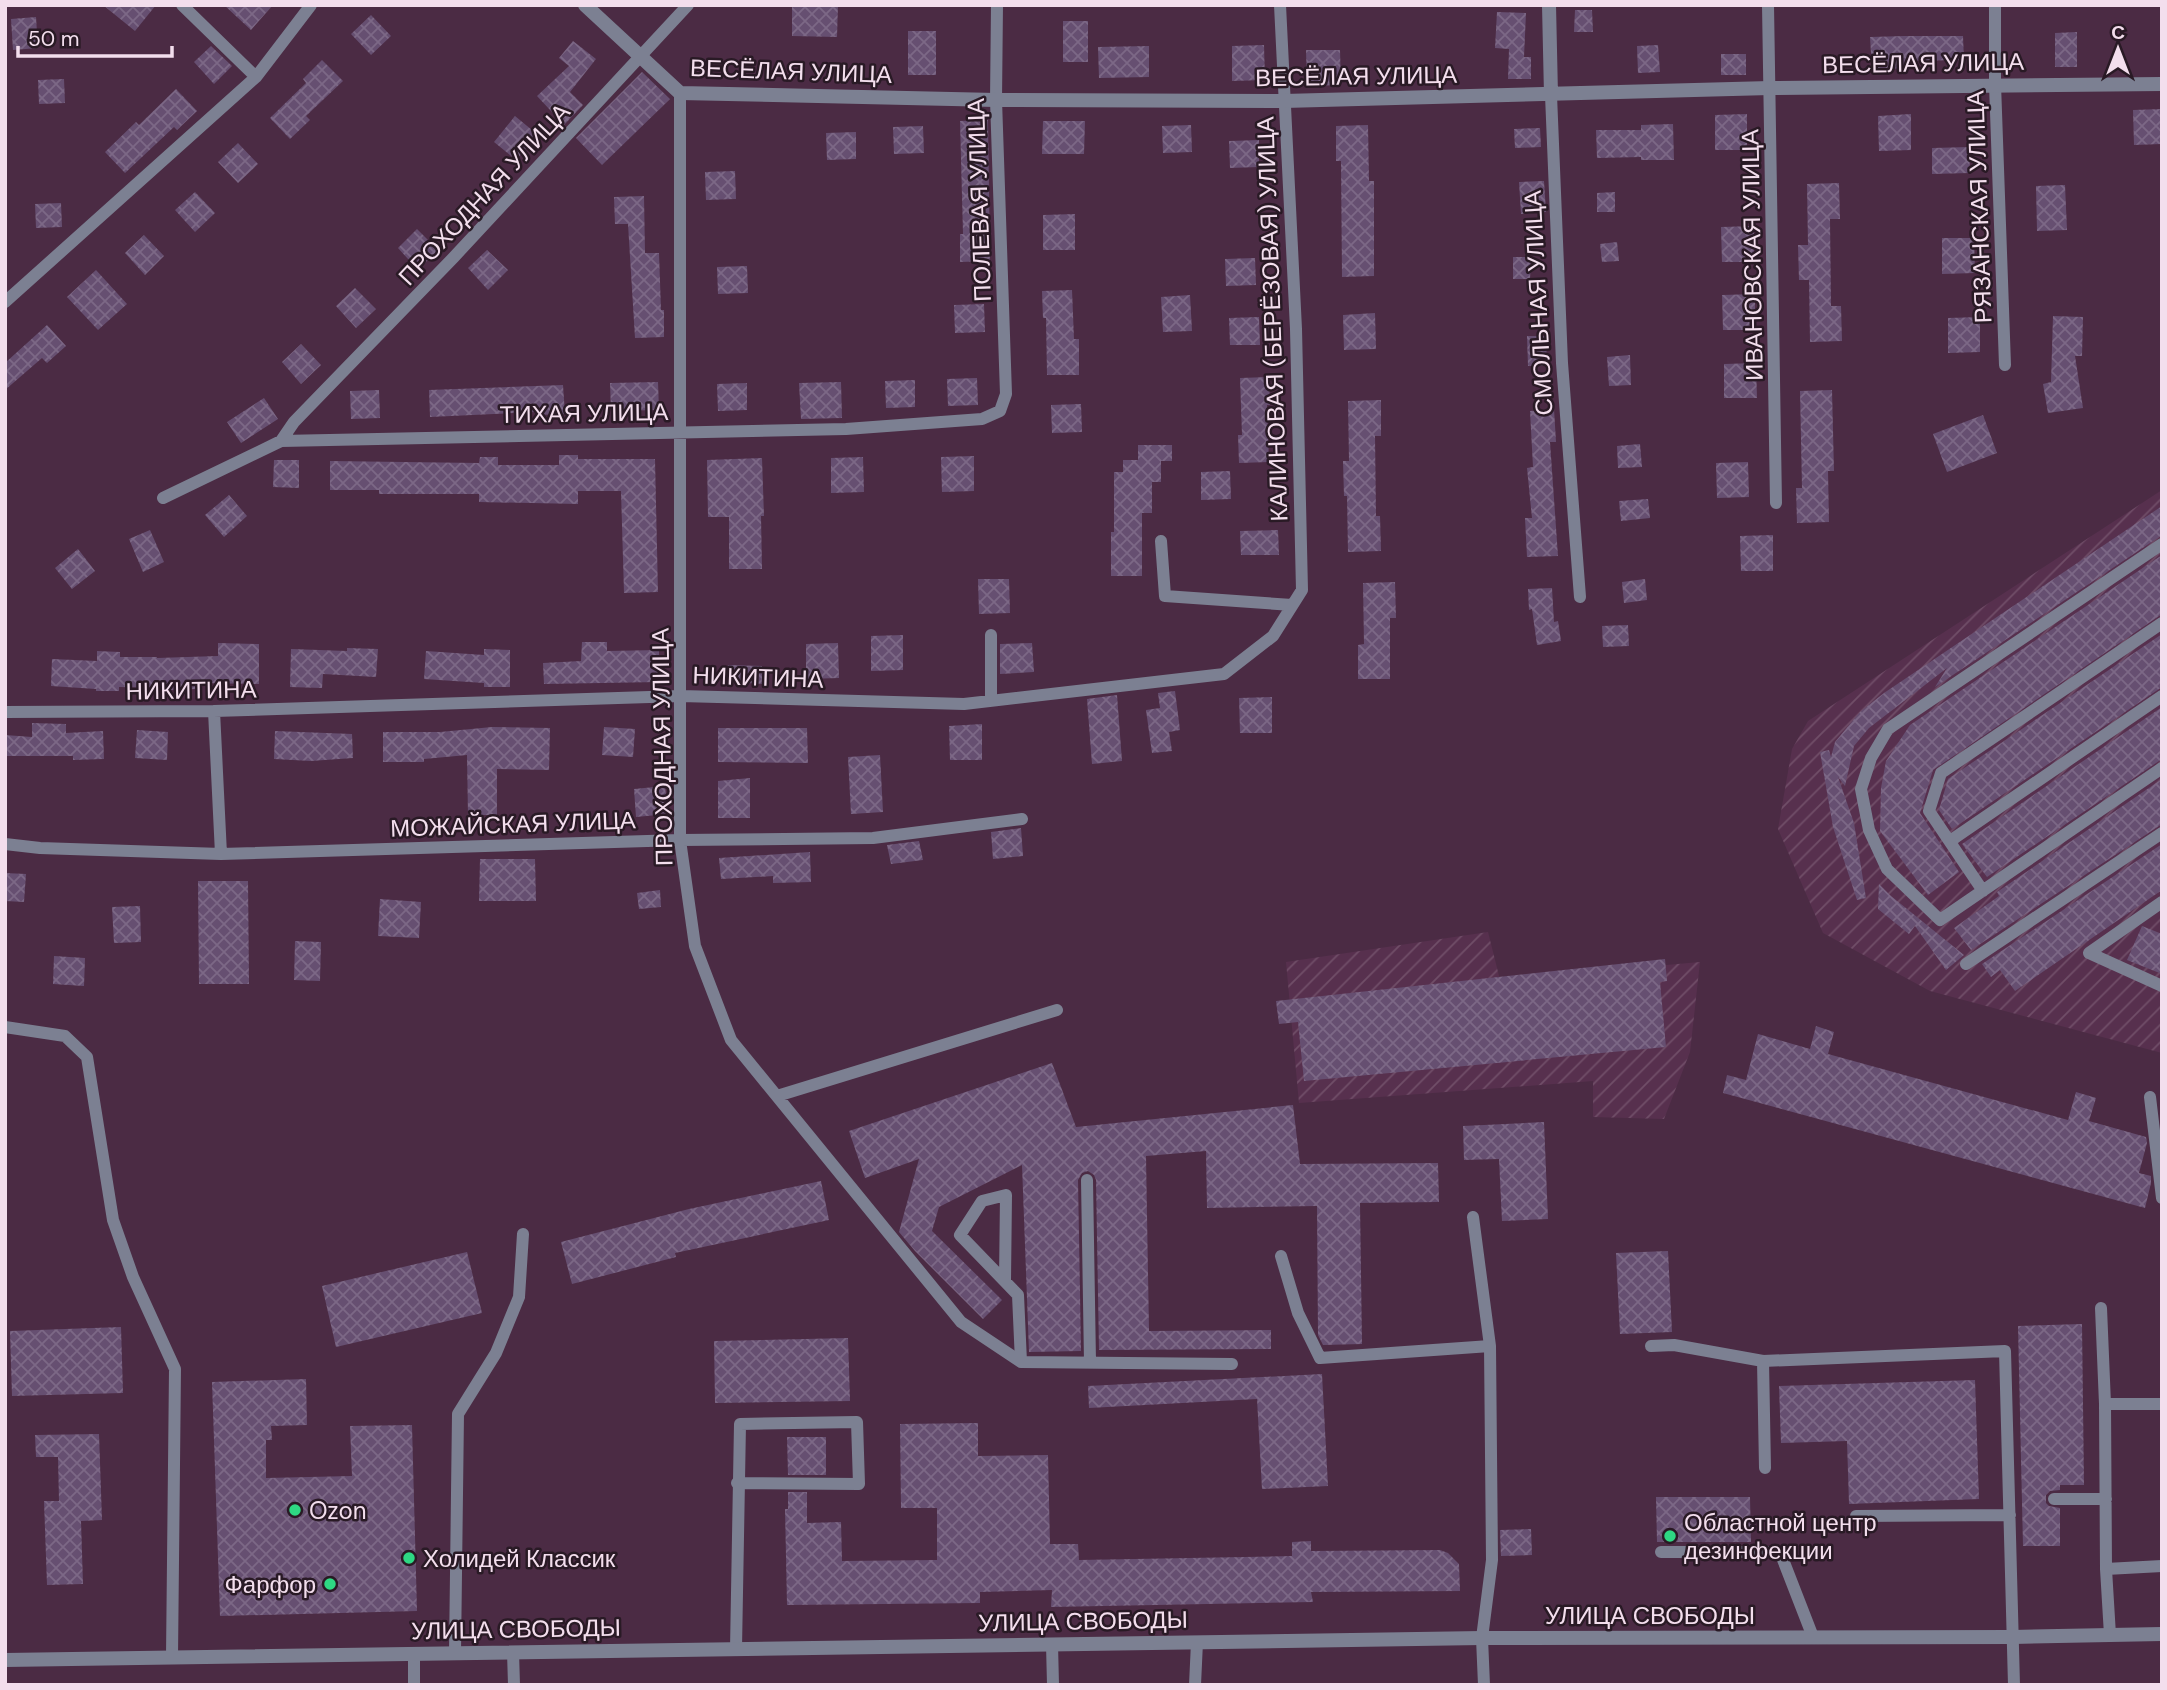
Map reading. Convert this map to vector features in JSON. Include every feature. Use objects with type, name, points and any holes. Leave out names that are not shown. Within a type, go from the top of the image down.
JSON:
[{"type":"street","name":"ВЕСЁЛАЯ УЛИЦА","points":[[585,5],[680,93],[996,100],[1284,101],[1770,88],[2162,84]]},
{"type":"street","name":"СМОЛЬНАЯ УЛИЦА","points":[[1549,5],[1551,95]]},
{"type":"street","name":"УЛИЦА СВОБОДЫ","points":[[5,1660],[1482,1638],[2013,1637],[2162,1634]]},
{"type":"lane","points":[[182,5],[256,77]]},
{"type":"lane","points":[[5,302],[256,77],[311,5]]},
{"type":"lane","name":"ПРОХОДНАЯ УЛИЦА","points":[[281,441],[294,422],[454,257],[688,5]]},
{"type":"lane","name":"ПОЛЕВАЯ УЛИЦА","points":[[997,5],[996,100],[1006,394]]},
{"type":"lane","name":"КАЛИНОВАЯ (БЕРЁЗОВАЯ) УЛИЦА","points":[[1280,5],[1296,329],[1302,590]]},
{"type":"lane","name":"ИВАНОВСКАЯ УЛИЦА","points":[[1768,5],[1776,503]]},
{"type":"lane","name":"РЯЗАНСКАЯ УЛИЦА","points":[[1995,5],[1995,84],[2005,365]]},
{"type":"lane","name":"ПРОХОДНАЯ УЛИЦА","points":[[680,93],[680,840],[695,946],[731,1040],[961,1322],[1021,1362]]},
{"type":"lane","name":"СМОЛЬНАЯ УЛИЦА","points":[[1551,95],[1562,363],[1580,597]]},
{"type":"lane","name":"ТИХАЯ УЛИЦА","points":[[163,498],[281,441],[846,429],[982,419],[1000,411],[1006,394]]},
{"type":"lane","points":[[1161,541],[1165,596],[1292,605]]},
{"type":"lane","points":[[2162,544],[1888,729],[1871,758],[1861,789],[1869,830],[1887,869],[1940,920],[2162,768]]},
{"type":"lane","name":"НИКИТИНА","points":[[5,712],[214,711],[681,696],[964,704],[1224,674],[1273,636],[1302,590]]},
{"type":"lane","points":[[1983,891],[1930,811],[1941,773],[2162,623]]},
{"type":"lane","points":[[991,635],[991,701]]},
{"type":"lane","points":[[1950,841],[2162,696]]},
{"type":"lane","points":[[214,711],[221,854]]},
{"type":"lane","name":"МОЖАЙСКАЯ УЛИЦА","points":[[5,844],[40,848],[221,854],[680,840],[873,838],[1022,820]]},
{"type":"lane","points":[[1966,964],[2162,833]]},
{"type":"lane","points":[[2162,902],[2089,953],[2162,986]]},
{"type":"lane","points":[[777,1096],[1057,1010]]},
{"type":"lane","points":[[5,1027],[65,1036],[87,1057],[113,1220],[133,1277],[175,1369],[172,1657]]},
{"type":"lane","points":[[2150,1097],[2162,1198]]},
{"type":"lane","points":[[1087,1180],[1090,1362]]},
{"type":"lane","points":[[1005,1282],[1006,1195],[982,1201],[960,1235],[1005,1282],[1018,1295],[1021,1362],[1232,1364]]},
{"type":"lane","points":[[1473,1217],[1490,1346],[1492,1560],[1482,1638],[1484,1685]]},
{"type":"lane","points":[[455,1653],[458,1414],[496,1353],[519,1297],[523,1234]]},
{"type":"lane","points":[[1282,1256],[1298,1312],[1320,1358],[1490,1346]]},
{"type":"lane","points":[[2101,1308],[2109,1635]]},
{"type":"lane","points":[[1651,1346],[1674,1345],[1763,1361],[2005,1352],[2014,1685]]},
{"type":"lane","points":[[1763,1361],[1765,1468]]},
{"type":"lane","points":[[2105,1404],[2162,1404]]},
{"type":"lane","points":[[736,1649],[737,1483],[740,1424],[857,1422],[859,1484],[737,1483]]},
{"type":"lane","points":[[2054,1499],[2106,1499]]},
{"type":"lane","points":[[1856,1516],[2010,1515]]},
{"type":"lane","points":[[1661,1552],[1780,1552],[1814,1637]]},
{"type":"lane","points":[[2106,1569],[2162,1566]]},
{"type":"lane","points":[[1195,1685],[1197,1642]]},
{"type":"lane","points":[[1052,1644],[1053,1685]]},
{"type":"lane","points":[[513,1652],[514,1685]]},
{"type":"lane","points":[[414,1653],[414,1685]]},
{"type":"shaded area","points":[[2162,490],[2162,1053],[1930,991],[1823,933],[1778,829],[1792,749],[1808,721]]},
{"type":"shaded area","points":[[1488,932],[1500,980],[1700,962],[1690,1052],[1664,1119],[1593,1117],[1593,1081],[1299,1103],[1286,962]]},
{"type":"building","points":[[103,5],[156,5],[135,31]]},
{"type":"building","points":[[224,5],[273,5],[251,30]]},
{"type":"building","points":[[792,5],[838,5],[837,37],[792,36]]},
{"type":"building","points":[[1575,10],[1592,10],[1593,32],[1574,32]]},
{"type":"building","points":[[1497,12],[1526,13],[1524,57],[1531,57],[1531,79],[1508,79],[1509,49],[1495,48]]},
{"type":"building","points":[[371,15],[391,36],[371,55],[351,34]]},
{"type":"building","points":[[36,17],[38,48],[13,50],[11,19]]},
{"type":"building","points":[[1063,21],[1088,21],[1088,62],[1063,62]]},
{"type":"building","points":[[908,31],[936,31],[936,75],[908,75]]},
{"type":"building","points":[[2077,32],[2077,67],[2055,67],[2055,33]]},
{"type":"building","points":[[1963,36],[1964,60],[1906,61],[1906,68],[1872,70],[1870,37]]},
{"type":"building","points":[[573,41],[596,59],[570,92],[583,105],[564,125],[537,96],[569,66],[559,58]]},
{"type":"building","points":[[1264,45],[1265,80],[1232,81],[1232,46]]},
{"type":"building","points":[[1658,45],[1660,72],[1638,73],[1637,46]]},
{"type":"building","points":[[211,46],[232,66],[214,84],[194,62]]},
{"type":"building","points":[[1149,46],[1149,77],[1099,78],[1098,47]]},
{"type":"building","points":[[1306,50],[1340,50],[1341,85],[1307,86]]},
{"type":"building","points":[[1721,54],[1746,54],[1746,75],[1721,75]]},
{"type":"building","points":[[322,60],[343,81],[306,116],[310,120],[290,139],[270,118],[306,83],[303,79]]},
{"type":"building","points":[[642,72],[670,99],[602,165],[576,138]]},
{"type":"building","points":[[64,79],[65,103],[39,104],[38,80]]},
{"type":"building","points":[[176,89],[197,111],[177,130],[174,127],[125,173],[105,152],[136,122],[139,125]]},
{"type":"building","points":[[2162,109],[2162,144],[2134,145],[2133,110]]},
{"type":"building","points":[[1747,114],[1747,150],[1715,150],[1715,115]]},
{"type":"building","points":[[1911,114],[1911,150],[1879,151],[1878,116]]},
{"type":"building","points":[[515,116],[538,135],[516,160],[494,142]]},
{"type":"building","points":[[988,120],[990,261],[960,262],[960,234],[963,234],[960,121]]},
{"type":"building","points":[[1043,121],[1085,121],[1084,154],[1042,154]]},
{"type":"building","points":[[1673,124],[1674,160],[1641,160],[1641,157],[1597,158],[1596,130],[1641,130],[1641,125]]},
{"type":"building","points":[[1191,125],[1192,152],[1163,153],[1162,126]]},
{"type":"building","points":[[1368,125],[1369,181],[1374,181],[1374,276],[1342,277],[1341,161],[1336,161],[1336,126]]},
{"type":"building","points":[[923,126],[924,153],[894,154],[893,127]]},
{"type":"building","points":[[1540,128],[1541,147],[1515,148],[1514,129]]},
{"type":"building","points":[[856,132],[856,159],[827,160],[826,133]]},
{"type":"building","points":[[1259,140],[1259,167],[1230,168],[1229,141]]},
{"type":"building","points":[[238,143],[258,164],[238,183],[218,162]]},
{"type":"building","points":[[1969,147],[1970,173],[1932,174],[1932,148]]},
{"type":"building","points":[[735,171],[736,199],[706,200],[705,172]]},
{"type":"building","points":[[1544,181],[1546,212],[1521,214],[1519,182]]},
{"type":"building","points":[[1839,183],[1840,219],[1830,219],[1831,306],[1841,306],[1842,341],[1810,342],[1809,280],[1799,280],[1798,245],[1808,245],[1807,184]]},
{"type":"building","points":[[2065,185],[2067,230],[2037,231],[2036,186]]},
{"type":"building","points":[[195,192],[215,213],[195,232],[175,210]]},
{"type":"building","points":[[1615,192],[1615,212],[1597,212],[1597,193]]},
{"type":"building","points":[[644,196],[645,253],[659,253],[664,337],[635,338],[628,224],[615,224],[614,197]]},
{"type":"building","points":[[61,203],[62,227],[36,228],[35,204]]},
{"type":"building","points":[[1075,214],[1075,250],[1043,250],[1043,215]]},
{"type":"building","points":[[1754,226],[1754,262],[1722,262],[1721,227]]},
{"type":"building","points":[[417,229],[438,250],[418,270],[398,248]]},
{"type":"building","points":[[144,235],[164,256],[145,275],[125,253]]},
{"type":"building","points":[[1942,238],[1974,238],[1975,273],[1942,274]]},
{"type":"building","points":[[1617,242],[1619,261],[1602,262],[1600,244]]},
{"type":"building","points":[[487,250],[508,270],[488,290],[468,268]]},
{"type":"building","points":[[1513,257],[1531,257],[1530,279],[1513,279]]},
{"type":"building","points":[[1255,258],[1256,285],[1226,286],[1225,259]]},
{"type":"building","points":[[747,266],[748,293],[718,294],[717,267]]},
{"type":"building","points":[[96,270],[127,304],[98,330],[67,297]]},
{"type":"building","points":[[355,288],[376,309],[356,328],[336,306]]},
{"type":"building","points":[[1072,290],[1074,339],[1079,339],[1079,375],[1047,375],[1046,318],[1043,318],[1042,291]]},
{"type":"building","points":[[1755,294],[1755,330],[1723,330],[1722,295]]},
{"type":"building","points":[[1190,295],[1192,331],[1163,332],[1161,297]]},
{"type":"building","points":[[984,304],[985,332],[955,333],[954,305]]},
{"type":"building","points":[[1375,313],[1376,349],[1344,350],[1343,315]]},
{"type":"building","points":[[2053,316],[2083,317],[2082,356],[2075,356],[2083,408],[2048,413],[2043,384],[2051,382]]},
{"type":"building","points":[[1259,317],[1260,345],[1230,345],[1229,318]]},
{"type":"building","points":[[1980,317],[1980,352],[1948,353],[1948,318]]},
{"type":"building","points":[[47,325],[66,346],[47,363],[42,358],[5,390],[5,363]]},
{"type":"building","points":[[1527,336],[1546,336],[1547,366],[1528,366]]},
{"type":"building","points":[[301,344],[321,365],[301,384],[282,362]]},
{"type":"building","points":[[1630,355],[1631,385],[1609,386],[1607,357]]},
{"type":"building","points":[[1756,363],[1757,398],[1724,398],[1724,364]]},
{"type":"building","points":[[1269,377],[1269,462],[1239,463],[1238,435],[1242,435],[1240,378]]},
{"type":"building","points":[[977,378],[978,405],[948,406],[947,379]]},
{"type":"building","points":[[915,380],[915,407],[886,408],[885,381]]},
{"type":"building","points":[[658,382],[659,410],[611,411],[610,383]]},
{"type":"building","points":[[841,382],[842,418],[801,419],[799,383]]},
{"type":"building","points":[[747,383],[747,410],[718,411],[717,384]]},
{"type":"building","points":[[563,385],[565,414],[537,415],[536,412],[430,417],[429,390]]},
{"type":"building","points":[[379,390],[380,418],[351,419],[350,391]]},
{"type":"building","points":[[1832,390],[1834,471],[1828,471],[1829,522],[1797,523],[1796,488],[1802,488],[1800,391]]},
{"type":"building","points":[[264,398],[278,419],[241,443],[227,422]]},
{"type":"building","points":[[1381,400],[1381,436],[1375,436],[1376,516],[1380,516],[1381,551],[1348,552],[1343,461],[1349,461],[1348,401]]},
{"type":"building","points":[[1081,404],[1082,432],[1052,433],[1051,405]]},
{"type":"building","points":[[1554,409],[1556,442],[1550,442],[1558,556],[1527,557],[1525,518],[1532,518],[1527,468],[1533,467],[1530,411]]},
{"type":"building","points":[[1983,415],[1997,453],[1947,472],[1933,434]]},
{"type":"building","points":[[1640,444],[1642,467],[1618,468],[1617,446]]},
{"type":"building","points":[[1138,445],[1172,445],[1172,461],[1161,461],[1161,482],[1152,482],[1152,513],[1142,513],[1142,576],[1111,576],[1114,472],[1123,472],[1123,460],[1138,460]]},
{"type":"building","points":[[559,455],[578,455],[578,459],[655,459],[658,592],[624,593],[621,491],[578,491],[578,504],[479,502],[479,494],[379,494],[379,490],[330,490],[330,461],[479,463],[480,457],[498,457],[498,465],[559,465]]},
{"type":"building","points":[[974,456],[974,491],[942,492],[941,457]]},
{"type":"building","points":[[863,457],[864,492],[831,493],[831,458]]},
{"type":"building","points":[[762,458],[762,569],[729,569],[729,517],[708,517],[707,460]]},
{"type":"building","points":[[274,460],[299,460],[299,488],[273,487]]},
{"type":"building","points":[[1748,462],[1749,497],[1717,498],[1716,463]]},
{"type":"building","points":[[1230,471],[1231,499],[1201,500],[1201,472]]},
{"type":"building","points":[[229,495],[247,516],[224,537],[205,515]]},
{"type":"building","points":[[1648,499],[1650,518],[1621,521],[1619,501]]},
{"type":"building","points":[[2162,506],[2162,535],[1935,687],[1947,668],[1869,728],[1854,746],[1845,786],[1838,777],[1854,823],[1866,898],[1857,900],[1833,827],[1820,752],[1829,750],[1831,757],[1835,742],[1860,712],[1884,693]]},
{"type":"building","points":[[150,530],[164,562],[143,572],[129,539]]},
{"type":"building","points":[[1278,530],[1279,555],[1241,555],[1240,531]]},
{"type":"building","points":[[1773,535],[1773,571],[1741,571],[1740,536]]},
{"type":"building","points":[[78,549],[95,571],[72,589],[55,568]]},
{"type":"building","points":[[2162,555],[2162,614],[1933,770],[1920,813],[1959,872],[1928,895],[1880,831],[1881,788],[1886,761],[1910,725]]},
{"type":"building","points":[[978,579],[1009,579],[1010,613],[979,614]]},
{"type":"building","points":[[1645,579],[1647,600],[1624,603],[1622,582]]},
{"type":"building","points":[[1395,582],[1396,618],[1390,618],[1390,679],[1358,679],[1358,645],[1364,644],[1363,583]]},
{"type":"building","points":[[1552,588],[1554,622],[1558,621],[1561,641],[1537,645],[1532,609],[1529,610],[1528,589]]},
{"type":"building","points":[[1628,625],[1629,646],[1603,647],[1602,626]]},
{"type":"building","points":[[2162,634],[2162,687],[1952,829],[1939,810],[1948,779]]},
{"type":"building","points":[[903,635],[903,670],[871,671],[871,636]]},
{"type":"building","points":[[582,642],[607,642],[607,651],[659,650],[659,682],[544,684],[543,663],[581,661]]},
{"type":"building","points":[[218,643],[259,644],[259,684],[197,683],[197,689],[119,687],[119,691],[51,686],[52,659],[97,661],[97,651],[120,652],[120,657],[218,656]]},
{"type":"building","points":[[838,643],[839,678],[806,679],[806,644]]},
{"type":"building","points":[[1032,643],[1034,672],[1000,674],[1000,644]]},
{"type":"building","points":[[347,648],[378,649],[376,677],[323,674],[322,688],[290,687],[291,649],[347,651]]},
{"type":"building","points":[[484,649],[510,650],[510,687],[484,687],[484,683],[424,679],[426,651],[484,655]]},
{"type":"building","points":[[728,665],[762,666],[763,684],[728,682]]},
{"type":"building","points":[[1175,691],[1180,730],[1169,732],[1172,751],[1152,753],[1146,710],[1160,708],[1158,693]]},
{"type":"building","points":[[1117,695],[1122,761],[1092,764],[1087,699]]},
{"type":"building","points":[[1272,697],[1272,733],[1240,733],[1239,698]]},
{"type":"building","points":[[2162,707],[2162,759],[1987,877],[1962,844]]},
{"type":"building","points":[[32,723],[66,724],[66,733],[103,731],[104,759],[5,756],[5,735],[32,737]]},
{"type":"building","points":[[982,724],[982,760],[950,760],[949,726]]},
{"type":"building","points":[[492,727],[550,728],[549,770],[497,769],[497,815],[468,815],[467,755],[424,759],[424,762],[383,762],[383,732],[440,732]]},
{"type":"building","points":[[604,727],[635,729],[633,757],[602,755]]},
{"type":"building","points":[[718,728],[807,728],[808,763],[718,762]]},
{"type":"building","points":[[137,730],[168,732],[167,760],[135,758]]},
{"type":"building","points":[[275,731],[352,734],[353,758],[311,761],[274,759]]},
{"type":"building","points":[[880,755],[883,812],[851,814],[848,757]]},
{"type":"building","points":[[750,778],[750,818],[718,818],[718,781]]},
{"type":"building","points":[[2162,779],[2162,824],[1971,950],[1954,928],[1999,896],[1997,892]]},
{"type":"building","points":[[665,786],[668,814],[636,817],[634,789]]},
{"type":"building","points":[[1021,828],[1023,856],[993,859],[991,832]]},
{"type":"building","points":[[919,841],[923,860],[891,864],[887,845]]},
{"type":"building","points":[[2162,844],[2162,890],[2015,991],[2000,970],[1991,977],[1982,964]]},
{"type":"building","points":[[810,852],[811,882],[773,883],[773,876],[721,879],[719,858]]},
{"type":"building","points":[[480,859],[535,859],[536,901],[479,901]]},
{"type":"building","points":[[5,873],[26,874],[24,902],[5,901]]},
{"type":"building","points":[[198,881],[248,881],[249,984],[199,984]]},
{"type":"building","points":[[1879,884],[1964,955],[1946,970],[1915,926],[1909,934],[1878,909]]},
{"type":"building","points":[[660,890],[661,907],[639,909],[637,893]]},
{"type":"building","points":[[380,899],[421,902],[419,938],[378,936]]},
{"type":"building","points":[[140,906],[141,942],[114,943],[112,907]]},
{"type":"building","points":[[2142,926],[2162,934],[2162,974],[2127,960]]},
{"type":"building","points":[[295,941],[321,942],[320,981],[294,980]]},
{"type":"building","points":[[54,956],[85,958],[84,986],[53,984]]},
{"type":"building","points":[[1665,959],[1667,981],[1660,982],[1666,1047],[1304,1081],[1298,1022],[1279,1024],[1276,1001]]},
{"type":"building","points":[[1816,1026],[1834,1032],[1828,1054],[2068,1120],[2076,1092],[2096,1098],[2089,1121],[2146,1137],[2147,1143],[2139,1173],[2151,1176],[2145,1208],[1723,1093],[1727,1075],[1746,1080],[1758,1034],[1810,1049]]},
{"type":"building","points":[[1052,1063],[1076,1127],[1293,1105],[1300,1164],[1438,1163],[1439,1202],[1360,1203],[1362,1344],[1323,1345],[1318,1335],[1317,1206],[1207,1208],[1206,1151],[1146,1156],[1149,1331],[1271,1330],[1271,1349],[1099,1350],[1096,1180],[1088,1171],[1082,1173],[1078,1180],[1081,1351],[1029,1352],[1022,1165],[939,1207],[932,1231],[1002,1300],[983,1319],[899,1232],[919,1159],[865,1178],[849,1131]]},
{"type":"building","points":[[1544,1122],[1548,1219],[1502,1221],[1499,1159],[1464,1160],[1463,1126]]},
{"type":"building","points":[[821,1181],[829,1220],[675,1253],[676,1257],[572,1284],[561,1242],[689,1209]]},
{"type":"building","points":[[1668,1251],[1672,1332],[1620,1334],[1616,1253]]},
{"type":"building","points":[[467,1252],[482,1313],[336,1347],[322,1286]]},
{"type":"building","points":[[2082,1324],[2084,1485],[2060,1485],[2060,1490],[2050,1491],[2046,1495],[2046,1503],[2049,1506],[2060,1508],[2060,1546],[2023,1546],[2018,1326]]},
{"type":"building","points":[[121,1327],[123,1393],[12,1396],[10,1331]]},
{"type":"building","points":[[848,1338],[850,1401],[715,1403],[714,1341]]},
{"type":"building","points":[[1322,1374],[1328,1486],[1262,1489],[1257,1399],[1089,1408],[1088,1386]]},
{"type":"building","points":[[306,1379],[307,1425],[271,1426],[272,1440],[266,1440],[266,1478],[352,1476],[350,1426],[412,1425],[417,1611],[220,1616],[212,1382]]},
{"type":"building","points":[[1975,1380],[1979,1499],[1849,1504],[1847,1441],[1781,1443],[1779,1386]]},
{"type":"building","points":[[978,1423],[978,1456],[1048,1455],[1050,1544],[1078,1544],[1079,1560],[1292,1556],[1292,1542],[1311,1541],[1311,1551],[1440,1550],[1448,1553],[1459,1564],[1460,1591],[1311,1592],[1313,1602],[1051,1607],[1052,1590],[980,1592],[980,1603],[787,1605],[785,1509],[788,1509],[788,1492],[807,1492],[807,1523],[841,1522],[842,1561],[937,1560],[937,1508],[901,1508],[900,1424]]},
{"type":"building","points":[[99,1434],[102,1520],[81,1521],[83,1584],[47,1585],[44,1501],[59,1501],[58,1457],[36,1457],[35,1435]]},
{"type":"building","points":[[787,1437],[826,1437],[826,1475],[788,1475]]},
{"type":"building","points":[[1656,1497],[1750,1497],[1751,1542],[1657,1542]]},
{"type":"building","points":[[1531,1529],[1532,1555],[1501,1556],[1500,1530]]},
{"type":"place","name":"Ozon","points":[[295,1510]]},
{"type":"place","name":"Областной центр дезинфекции","points":[[1670,1536]]},
{"type":"place","name":"Холидей Классик","points":[[409,1558]]},
{"type":"place","name":"Фарфор","points":[[330,1584]]}]
